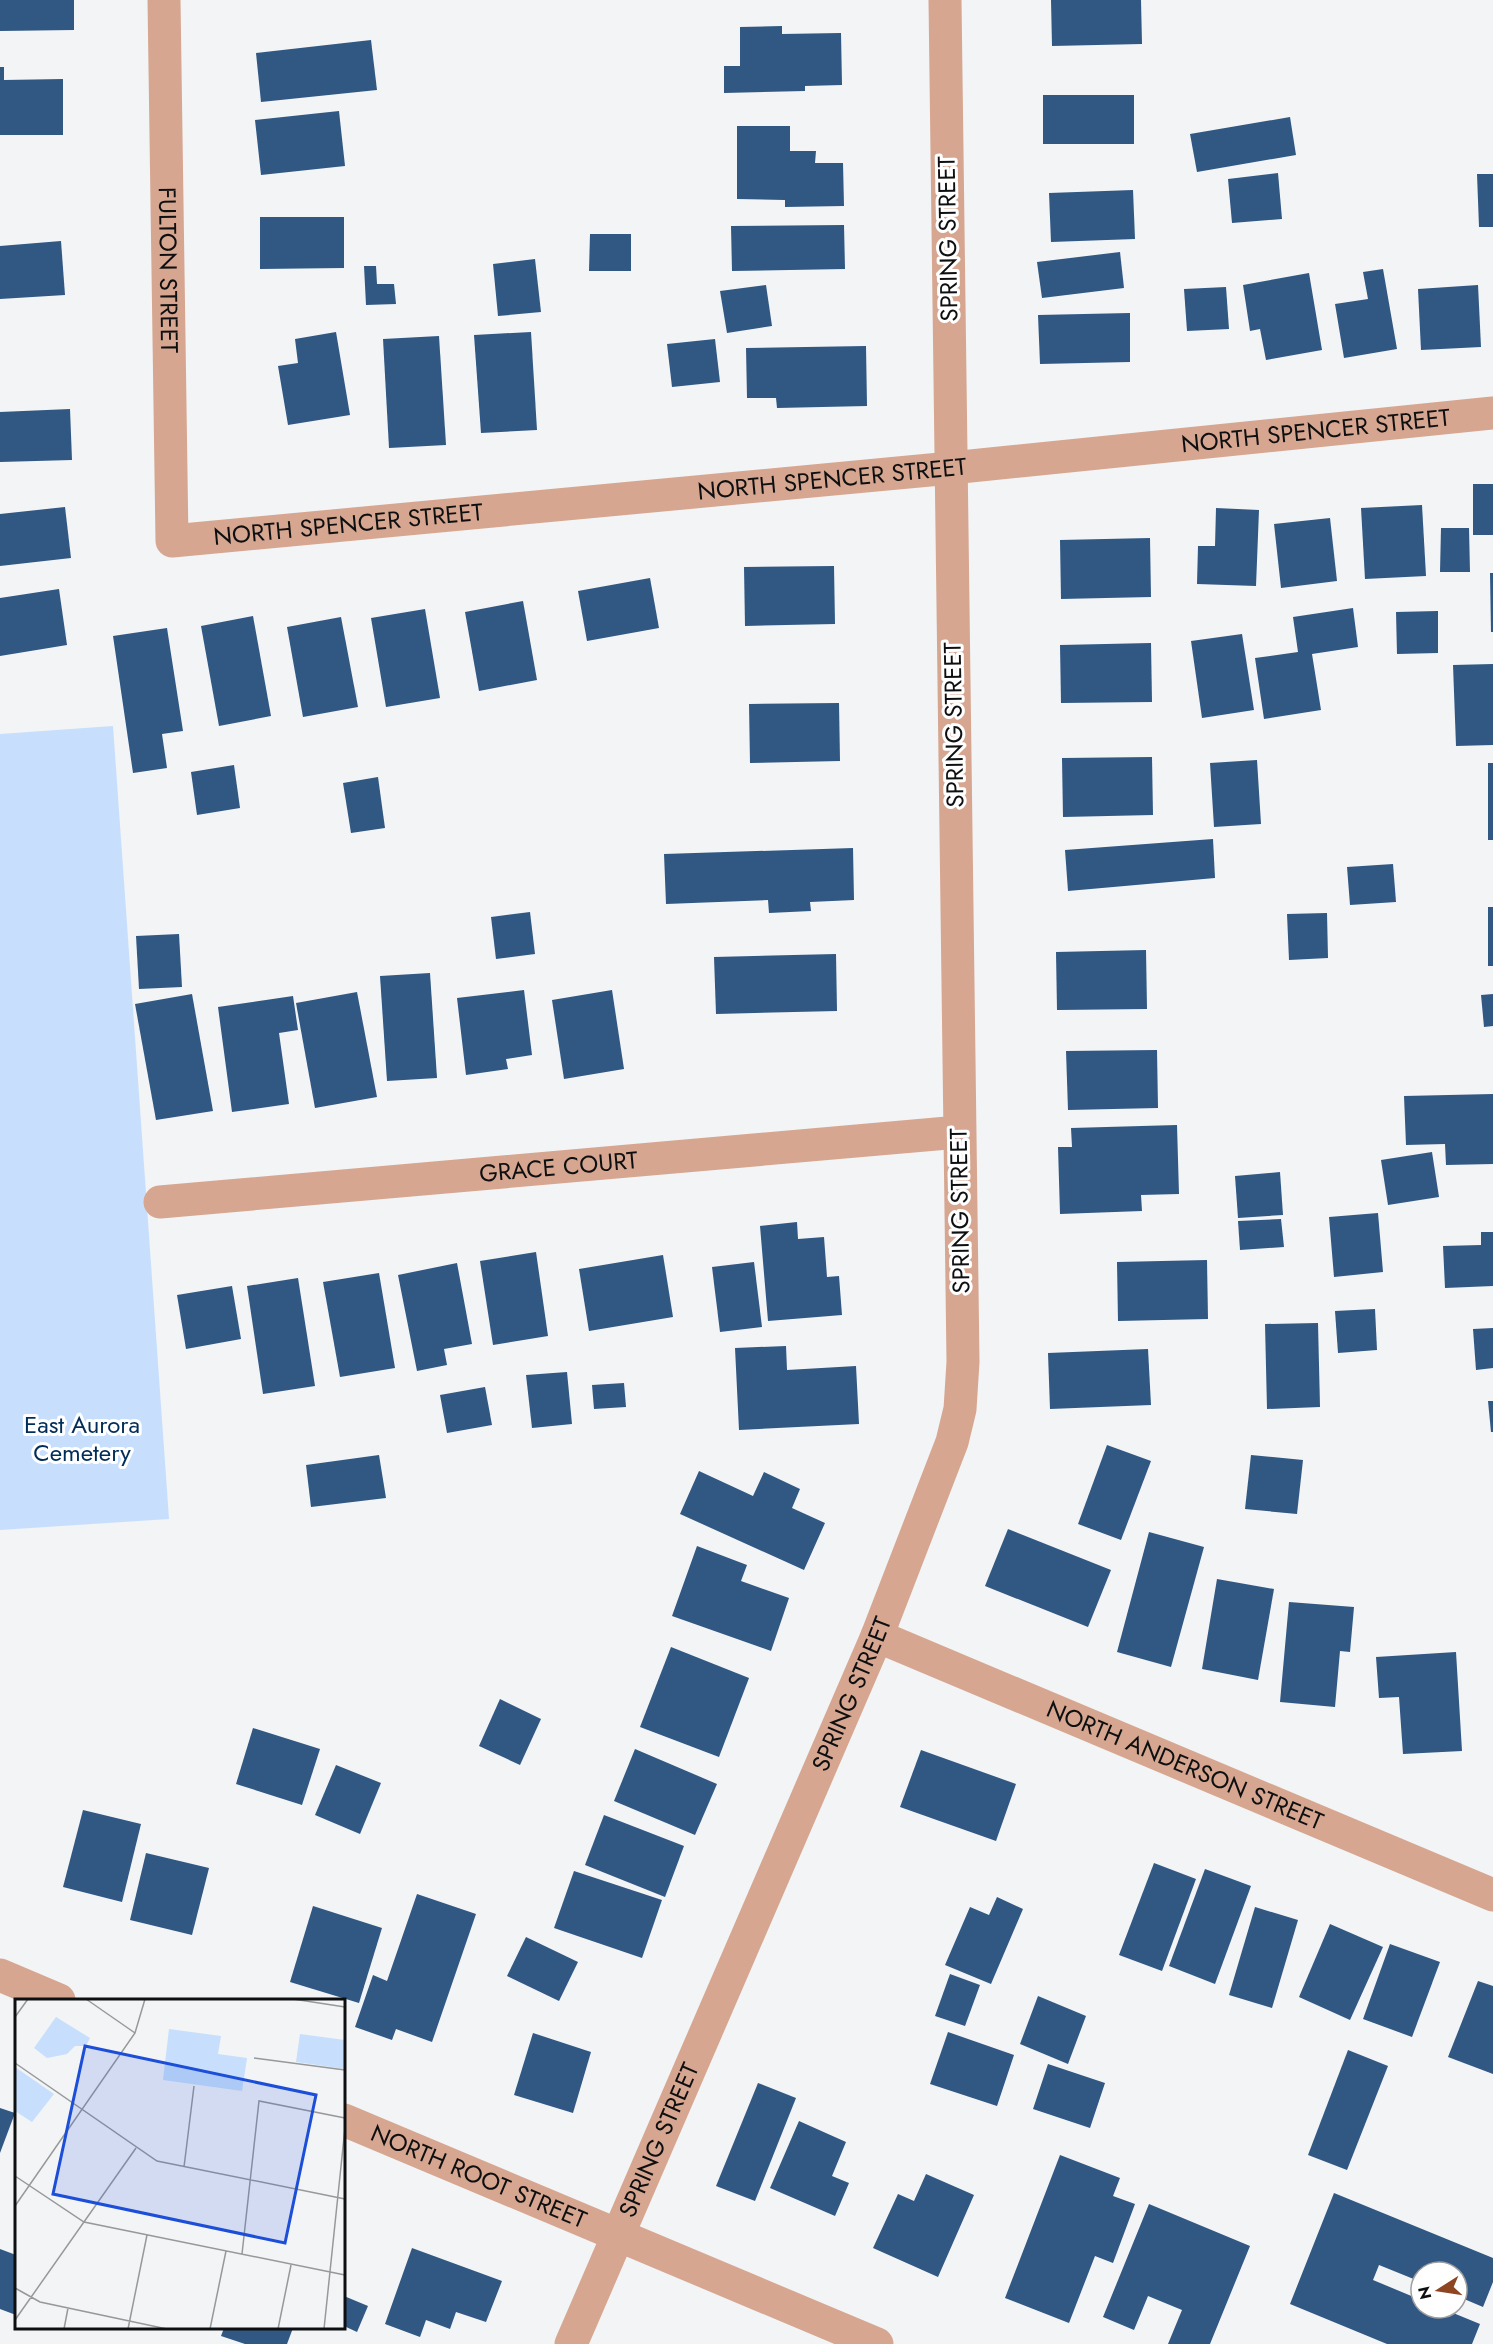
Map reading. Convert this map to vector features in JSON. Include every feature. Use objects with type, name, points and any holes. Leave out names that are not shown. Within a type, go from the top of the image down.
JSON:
[{"type":"street","name":"FULTON STREET","points":[[164,0],[172,541]]},
{"type":"street","name":"SPRING STREET","points":[[571,2344],[877,1636],[952,1442],[960,1409],[963,1362],[945,0]]},
{"type":"street","name":"NORTH SPENCER STREET","points":[[172,541],[951,468],[1493,413]]},
{"type":"street","name":"GRACE COURT","points":[[160,1202],[959,1132]]},
{"type":"street","name":"NORTH ANDERSON STREET","points":[[877,1636],[1493,1895]]},
{"type":"street","points":[[0,1975],[54,1999]]},
{"type":"street","name":"NORTH ROOT STREET","points":[[345,2120],[877,2344]]},
{"type":"green space","name":"East Aurora Cemetery","points":[[113,726],[169,1519],[0,1530],[0,734]]},
{"type":"building","points":[[0,0],[74,0],[74,30],[0,31]]},
{"type":"building","points":[[1051,0],[1141,0],[1142,44],[1052,46]]},
{"type":"building","points":[[782,26],[782,34],[841,33],[842,85],[805,86],[805,91],[724,93],[724,66],[740,66],[740,27]]},
{"type":"building","points":[[371,40],[377,90],[261,102],[256,53]]},
{"type":"building","points":[[0,67],[4,67],[4,80],[63,79],[63,135],[0,135]]},
{"type":"building","points":[[1043,95],[1134,95],[1134,144],[1043,144]]},
{"type":"building","points":[[339,111],[345,166],[261,175],[255,120]]},
{"type":"building","points":[[1290,117],[1296,155],[1197,172],[1190,134]]},
{"type":"building","points":[[737,126],[790,126],[790,151],[816,151],[815,163],[843,163],[844,206],[785,207],[785,200],[737,199]]},
{"type":"building","points":[[1278,173],[1282,219],[1232,223],[1228,179]]},
{"type":"building","points":[[1477,174],[1493,174],[1493,227],[1479,227]]},
{"type":"building","points":[[1133,190],[1135,239],[1051,242],[1049,193]]},
{"type":"building","points":[[260,217],[344,217],[344,268],[260,269]]},
{"type":"building","points":[[844,225],[845,269],[732,271],[731,226]]},
{"type":"building","points":[[590,234],[631,234],[631,271],[589,271]]},
{"type":"building","points":[[61,241],[65,295],[0,299],[0,246]]},
{"type":"building","points":[[1120,252],[1124,288],[1042,298],[1037,262]]},
{"type":"building","points":[[535,259],[541,312],[498,316],[493,264]]},
{"type":"building","points":[[364,266],[376,266],[377,284],[394,284],[396,304],[366,305]]},
{"type":"building","points":[[1383,269],[1397,349],[1344,358],[1335,304],[1368,299],[1363,272]]},
{"type":"building","points":[[1309,273],[1322,350],[1266,360],[1260,329],[1250,331],[1243,285]]},
{"type":"building","points":[[766,285],[772,326],[727,333],[720,291]]},
{"type":"building","points":[[1478,285],[1481,347],[1421,350],[1418,289]]},
{"type":"building","points":[[1226,287],[1229,329],[1187,331],[1184,289]]},
{"type":"building","points":[[1130,313],[1130,362],[1040,364],[1038,315]]},
{"type":"building","points":[[336,332],[350,415],[288,425],[278,366],[298,363],[295,339]]},
{"type":"building","points":[[531,332],[537,430],[481,433],[474,335]]},
{"type":"building","points":[[439,336],[446,445],[389,448],[383,339]]},
{"type":"building","points":[[715,339],[720,382],[672,387],[667,344]]},
{"type":"building","points":[[866,346],[867,406],[777,408],[776,398],[747,398],[746,348]]},
{"type":"building","points":[[70,409],[72,460],[0,462],[0,412]]},
{"type":"building","points":[[1473,484],[1493,484],[1493,535],[1473,535]]},
{"type":"building","points":[[1422,505],[1426,576],[1365,579],[1361,508]]},
{"type":"building","points":[[65,507],[71,558],[0,566],[0,514]]},
{"type":"building","points":[[1216,508],[1259,510],[1256,586],[1197,584],[1198,546],[1215,546]]},
{"type":"building","points":[[1330,518],[1337,581],[1281,588],[1274,524]]},
{"type":"building","points":[[1441,528],[1469,528],[1470,572],[1440,572]]},
{"type":"building","points":[[1150,538],[1151,597],[1061,599],[1060,540]]},
{"type":"building","points":[[834,566],[835,624],[745,626],[744,567]]},
{"type":"building","points":[[1490,573],[1493,573],[1493,632],[1491,632]]},
{"type":"building","points":[[650,578],[659,628],[587,641],[578,591]]},
{"type":"building","points":[[59,589],[67,645],[0,656],[0,598]]},
{"type":"building","points":[[523,601],[537,680],[479,691],[465,612]]},
{"type":"building","points":[[1353,608],[1358,647],[1312,654],[1321,710],[1264,719],[1255,658],[1298,652],[1293,617]]},
{"type":"building","points":[[425,609],[440,698],[386,707],[371,618]]},
{"type":"building","points":[[1438,611],[1438,653],[1397,654],[1396,612]]},
{"type":"building","points":[[253,616],[271,716],[219,726],[201,626]]},
{"type":"building","points":[[341,617],[358,707],[303,717],[287,627]]},
{"type":"building","points":[[167,628],[183,731],[162,734],[167,768],[133,773],[113,636]]},
{"type":"building","points":[[1242,634],[1254,710],[1202,718],[1191,641]]},
{"type":"building","points":[[1151,643],[1152,702],[1061,703],[1060,645]]},
{"type":"building","points":[[1493,664],[1493,745],[1456,746],[1453,665]]},
{"type":"building","points":[[839,703],[840,761],[750,763],[749,704]]},
{"type":"building","points":[[1152,757],[1153,815],[1063,817],[1062,758]]},
{"type":"building","points":[[1257,760],[1261,824],[1214,827],[1210,763]]},
{"type":"building","points":[[1488,763],[1493,763],[1493,840],[1488,840]]},
{"type":"building","points":[[234,765],[240,808],[197,815],[191,772]]},
{"type":"building","points":[[378,777],[385,828],[351,833],[343,783]]},
{"type":"building","points":[[1213,839],[1215,878],[1068,891],[1065,850]]},
{"type":"building","points":[[853,848],[854,900],[810,902],[811,911],[769,913],[768,900],[666,904],[664,854]]},
{"type":"building","points":[[1393,864],[1396,902],[1350,905],[1347,867]]},
{"type":"building","points":[[1488,907],[1493,907],[1493,966],[1488,966]]},
{"type":"building","points":[[530,912],[535,954],[496,959],[491,917]]},
{"type":"building","points":[[1327,913],[1328,958],[1289,960],[1287,914]]},
{"type":"building","points":[[179,934],[182,987],[139,989],[136,936]]},
{"type":"building","points":[[1146,950],[1147,1009],[1057,1010],[1056,952]]},
{"type":"building","points":[[836,954],[837,1011],[716,1014],[714,957]]},
{"type":"building","points":[[430,973],[437,1078],[387,1081],[380,976]]},
{"type":"building","points":[[524,990],[532,1055],[506,1059],[508,1069],[466,1075],[457,998]]},
{"type":"building","points":[[612,990],[624,1069],[564,1079],[552,1000]]},
{"type":"building","points":[[357,992],[377,1097],[315,1108],[296,1003]]},
{"type":"building","points":[[192,994],[213,1111],[156,1120],[135,1004]]},
{"type":"building","points":[[1493,994],[1493,1026],[1484,1027],[1481,995]]},
{"type":"building","points":[[293,996],[298,1030],[279,1033],[289,1104],[232,1112],[218,1007]]},
{"type":"building","points":[[1157,1050],[1158,1108],[1068,1110],[1066,1051]]},
{"type":"building","points":[[1493,1094],[1493,1164],[1446,1165],[1445,1144],[1406,1145],[1404,1096]]},
{"type":"building","points":[[1177,1125],[1179,1194],[1141,1195],[1142,1211],[1060,1214],[1058,1147],[1072,1147],[1071,1128]]},
{"type":"building","points":[[1432,1152],[1439,1197],[1388,1205],[1381,1160]]},
{"type":"building","points":[[1280,1172],[1283,1215],[1238,1218],[1235,1176]]},
{"type":"building","points":[[1378,1213],[1383,1272],[1334,1277],[1329,1217]]},
{"type":"building","points":[[1281,1219],[1284,1247],[1240,1250],[1238,1221]]},
{"type":"building","points":[[797,1222],[798,1239],[824,1237],[827,1277],[839,1276],[842,1315],[768,1321],[760,1226]]},
{"type":"building","points":[[1481,1232],[1493,1232],[1493,1286],[1445,1288],[1443,1246],[1481,1245]]},
{"type":"building","points":[[536,1252],[548,1336],[493,1345],[480,1261]]},
{"type":"building","points":[[663,1255],[673,1317],[589,1331],[579,1269]]},
{"type":"building","points":[[1207,1260],[1208,1319],[1118,1321],[1117,1262]]},
{"type":"building","points":[[754,1262],[762,1327],[720,1332],[712,1267]]},
{"type":"building","points":[[457,1263],[472,1344],[444,1349],[447,1365],[417,1371],[398,1275]]},
{"type":"building","points":[[379,1273],[395,1368],[340,1377],[323,1282]]},
{"type":"building","points":[[298,1278],[315,1386],[263,1394],[247,1286]]},
{"type":"building","points":[[232,1286],[241,1339],[186,1349],[177,1295]]},
{"type":"building","points":[[1375,1309],[1377,1350],[1338,1353],[1335,1311]]},
{"type":"building","points":[[1318,1323],[1320,1407],[1267,1409],[1265,1324]]},
{"type":"building","points":[[1493,1328],[1493,1368],[1476,1370],[1473,1329]]},
{"type":"building","points":[[786,1346],[787,1370],[856,1366],[859,1424],[739,1430],[735,1348]]},
{"type":"building","points":[[1148,1349],[1151,1405],[1050,1409],[1048,1353]]},
{"type":"building","points":[[567,1372],[572,1424],[532,1428],[526,1375]]},
{"type":"building","points":[[624,1383],[626,1407],[594,1409],[592,1385]]},
{"type":"building","points":[[485,1387],[492,1425],[447,1433],[440,1395]]},
{"type":"building","points":[[1488,1401],[1493,1401],[1493,1432],[1491,1432]]},
{"type":"building","points":[[1107,1445],[1151,1461],[1121,1540],[1078,1524]]},
{"type":"building","points":[[379,1455],[386,1498],[311,1507],[306,1465]]},
{"type":"building","points":[[1251,1455],[1303,1460],[1297,1514],[1245,1509]]},
{"type":"building","points":[[699,1471],[753,1496],[764,1472],[800,1489],[792,1508],[825,1523],[804,1570],[680,1514]]},
{"type":"building","points":[[1008,1529],[1111,1570],[1088,1627],[985,1586]]},
{"type":"building","points":[[1149,1532],[1204,1547],[1171,1667],[1117,1652]]},
{"type":"building","points":[[697,1546],[747,1565],[741,1581],[789,1598],[771,1651],[672,1616]]},
{"type":"building","points":[[1217,1579],[1274,1589],[1258,1680],[1202,1669]]},
{"type":"building","points":[[1289,1602],[1354,1607],[1350,1652],[1340,1651],[1335,1707],[1280,1702]]},
{"type":"building","points":[[671,1647],[749,1678],[719,1757],[640,1727]]},
{"type":"building","points":[[1456,1652],[1462,1751],[1403,1754],[1399,1697],[1379,1698],[1376,1657]]},
{"type":"building","points":[[500,1699],[541,1719],[520,1765],[479,1746]]},
{"type":"building","points":[[253,1728],[320,1749],[302,1805],[236,1784]]},
{"type":"building","points":[[635,1749],[717,1784],[695,1835],[614,1801]]},
{"type":"building","points":[[921,1750],[1016,1784],[996,1841],[900,1807]]},
{"type":"building","points":[[336,1765],[381,1783],[360,1834],[315,1815]]},
{"type":"building","points":[[83,1810],[141,1824],[122,1902],[63,1887]]},
{"type":"building","points":[[604,1815],[684,1846],[665,1897],[585,1865]]},
{"type":"building","points":[[146,1853],[209,1868],[192,1935],[130,1920]]},
{"type":"building","points":[[1154,1863],[1196,1879],[1162,1971],[1119,1955]]},
{"type":"building","points":[[1205,1869],[1251,1886],[1215,1984],[1169,1966]]},
{"type":"building","points":[[574,1871],[662,1900],[642,1958],[554,1928]]},
{"type":"building","points":[[417,1894],[476,1914],[432,2042],[396,2029],[392,2040],[355,2027],[373,1975],[387,1981]]},
{"type":"building","points":[[997,1897],[1023,1909],[991,1984],[945,1965],[970,1907],[989,1915]]},
{"type":"building","points":[[313,1906],[382,1928],[359,2003],[290,1982]]},
{"type":"building","points":[[1255,1907],[1298,1920],[1272,2008],[1229,1995]]},
{"type":"building","points":[[1330,1924],[1383,1947],[1350,2020],[1299,1997]]},
{"type":"building","points":[[526,1937],[578,1962],[559,2001],[507,1976]]},
{"type":"building","points":[[1390,1944],[1440,1962],[1412,2037],[1363,2019]]},
{"type":"building","points":[[950,1974],[980,1985],[965,2026],[935,2016]]},
{"type":"building","points":[[1478,1981],[1493,1986],[1493,2074],[1448,2057]]},
{"type":"building","points":[[1038,1996],[1086,2016],[1068,2064],[1020,2044]]},
{"type":"building","points":[[948,2032],[1014,2055],[997,2106],[930,2084]]},
{"type":"building","points":[[533,2033],[591,2052],[573,2113],[514,2095]]},
{"type":"building","points":[[1348,2050],[1388,2066],[1347,2170],[1308,2155]]},
{"type":"building","points":[[1048,2064],[1105,2083],[1090,2128],[1033,2109]]},
{"type":"building","points":[[758,2083],[796,2098],[755,2201],[716,2186]]},
{"type":"building","points":[[0,2108],[15,2113],[0,2153]]},
{"type":"building","points":[[799,2121],[846,2142],[832,2176],[849,2183],[835,2216],[770,2188]]},
{"type":"building","points":[[1060,2155],[1120,2178],[1113,2196],[1135,2204],[1113,2263],[1095,2256],[1069,2323],[1005,2298]]},
{"type":"building","points":[[926,2174],[974,2195],[938,2277],[873,2248],[898,2194],[914,2201]]},
{"type":"building","points":[[1334,2193],[1493,2258],[1493,2282],[1483,2307],[1469,2301],[1469,2260],[1409,2260],[1409,2277],[1379,2265],[1373,2280],[1409,2295],[1409,2320],[1469,2319],[1480,2324],[1472,2344],[1387,2344],[1290,2304]]},
{"type":"building","points":[[1149,2204],[1250,2246],[1210,2344],[1168,2344],[1182,2310],[1148,2296],[1134,2330],[1103,2317]]},
{"type":"building","points":[[412,2248],[502,2281],[486,2322],[456,2312],[450,2329],[426,2320],[420,2337],[385,2324]]},
{"type":"building","points":[[0,2249],[15,2255],[15,2315],[0,2309]]},
{"type":"building","points":[[345,2296],[368,2306],[357,2332],[345,2326]]},
{"type":"building","points":[[224,2329],[293,2329],[287,2344],[245,2344],[221,2336]]}]
